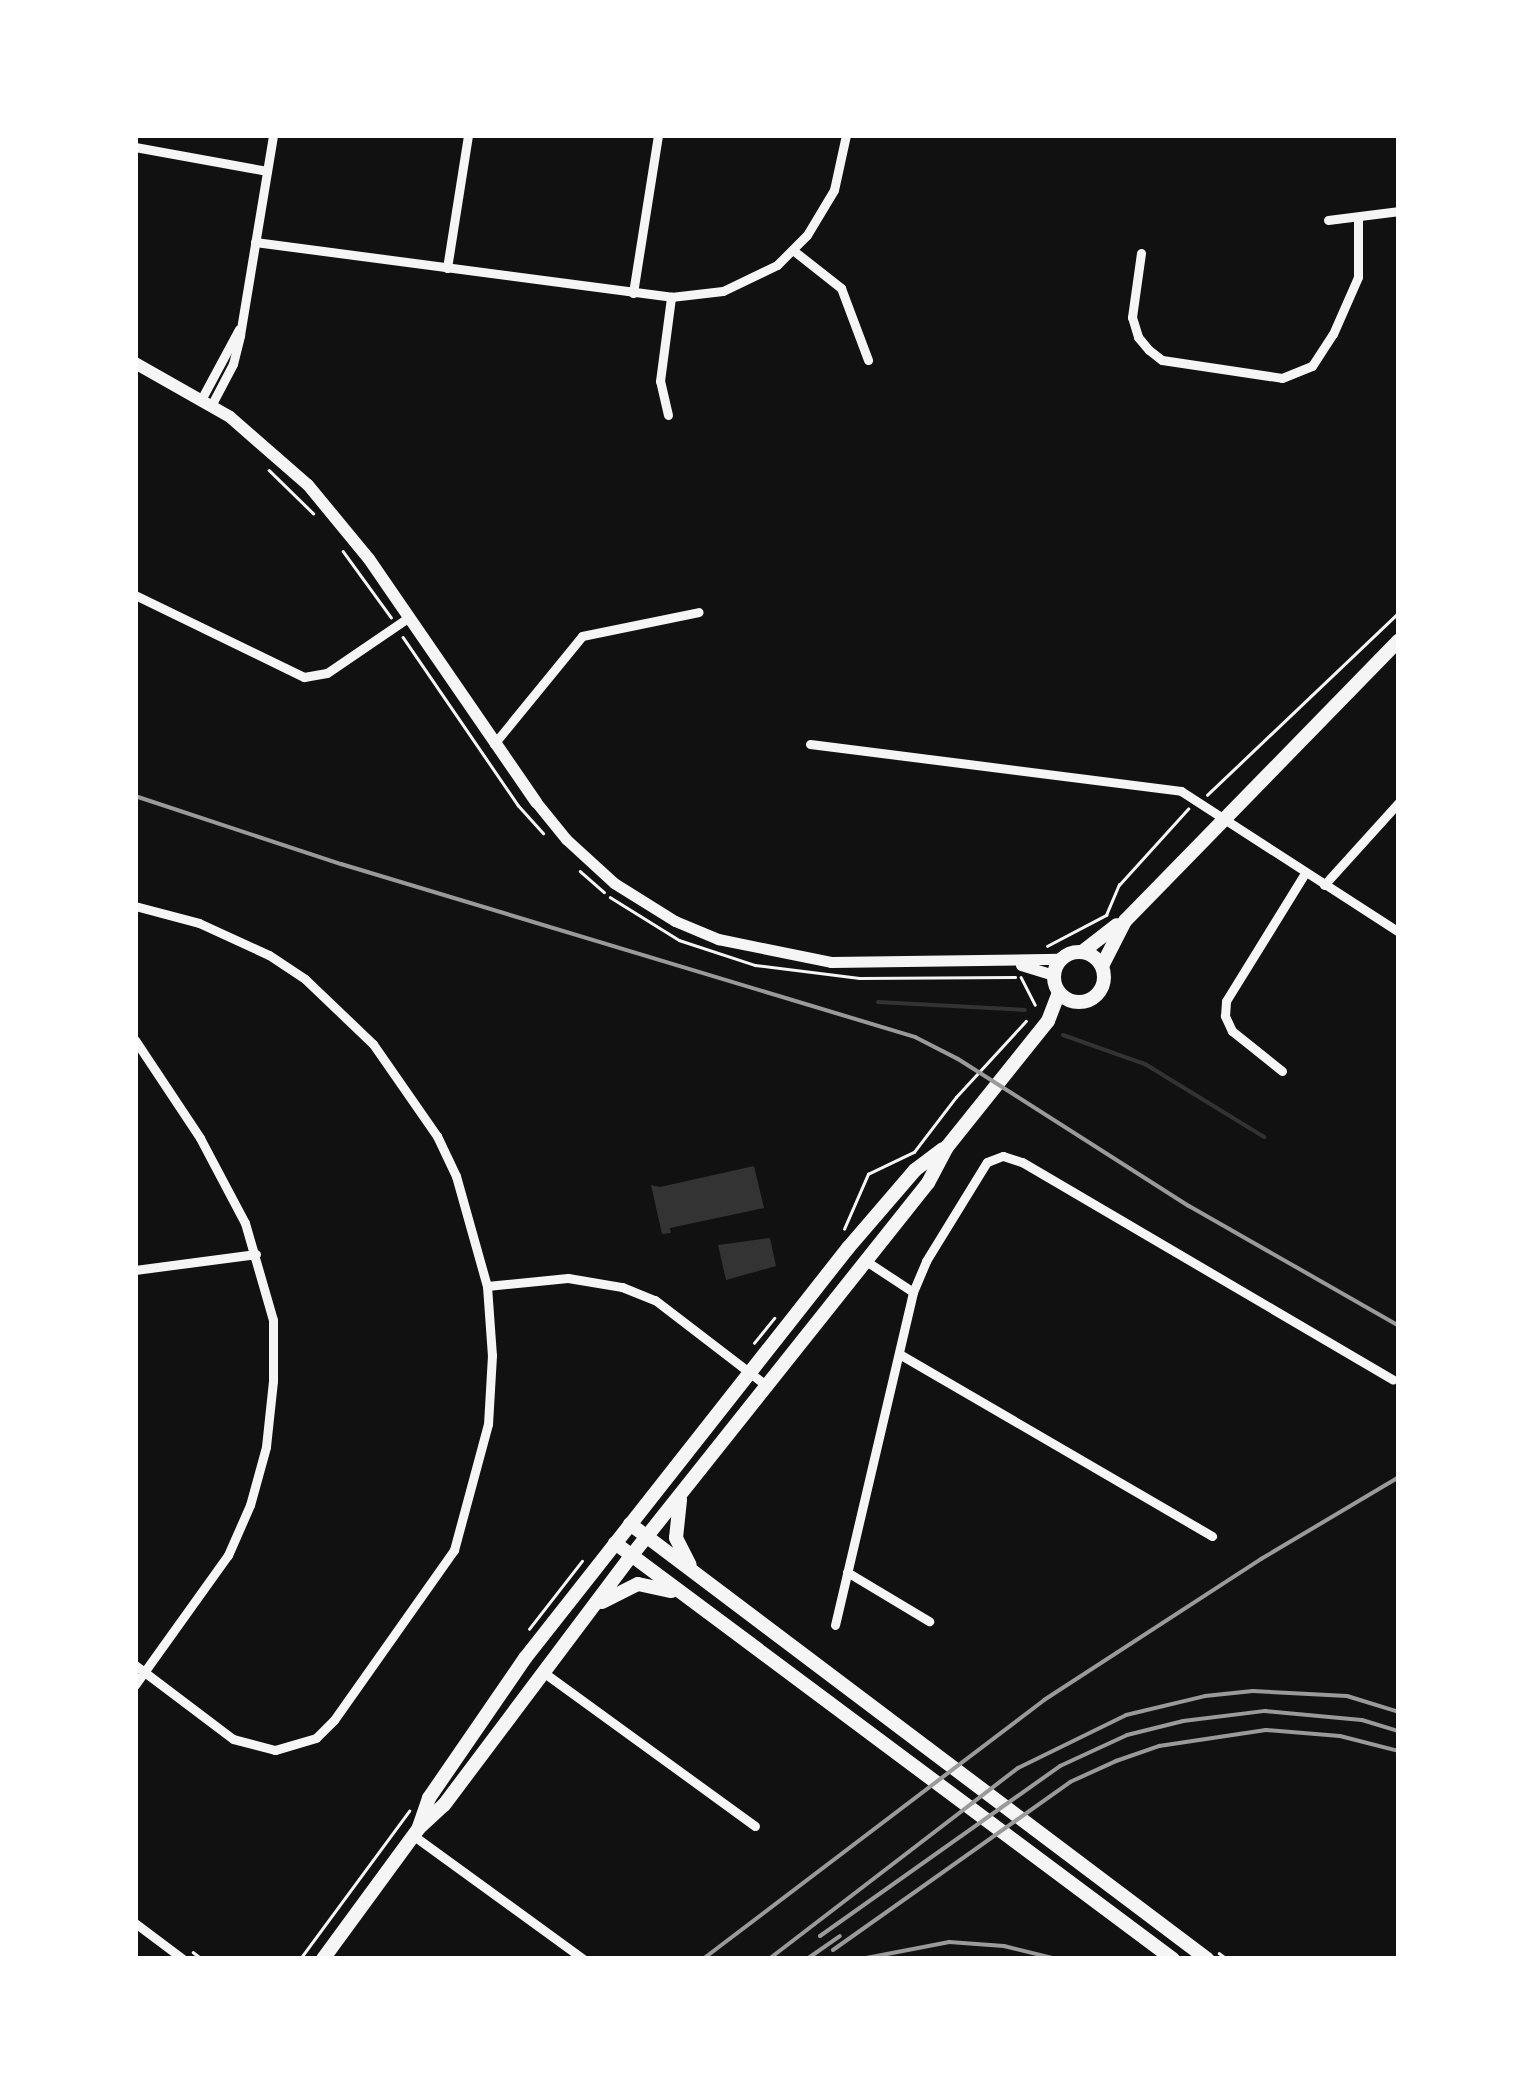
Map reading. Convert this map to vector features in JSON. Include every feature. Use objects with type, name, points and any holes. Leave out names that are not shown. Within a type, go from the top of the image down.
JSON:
[{"type":"main road","points":[[135,363],[207,401],[308,485],[353,538],[536,802]]},
{"type":"main road","points":[[1048,1021],[1059,994],[1053,974],[1060,959],[1082,952],[1125,922],[1399,640]]},
{"type":"main road","points":[[416,1832],[430,1798],[526,1657],[616,1543],[742,1368],[842,1244],[915,1170],[946,1146],[1048,1021],[1073,1002],[1092,999],[1100,990],[1102,966],[1125,922]]},
{"type":"main road","points":[[1082,952],[1102,966]]},
{"type":"main road","points":[[1059,994],[1073,1002]]},
{"type":"main road","points":[[323,1959],[416,1832],[444,1805],[632,1556],[928,1184],[946,1146]]},
{"type":"main road","points":[[842,1244],[866,1261]]},
{"type":"main road","points":[[680,1496],[676,1538],[695,1574]]},
{"type":"main road","points":[[630,1524],[1207,1959]]},
{"type":"main road","points":[[616,1543],[1173,1959]]},
{"type":"main road","points":[[595,1606],[638,1584],[681,1594]]},
{"type":"main road","points":[[526,1657],[543,1672]]},
{"type":"street","points":[[207,401],[238,328],[273,135]]},
{"type":"street","points":[[447,268],[468,135]]},
{"type":"street","points":[[633,293],[658,135]]},
{"type":"street","points":[[254,242],[672,298],[744,284],[794,251],[822,214],[834,190],[846,135]]},
{"type":"street","points":[[135,147],[266,171]]},
{"type":"street","points":[[1328,220],[1399,211]]},
{"type":"street","points":[[1141,253],[1132,317],[1138,337],[1148,350],[1162,360],[1282,378],[1312,366],[1333,334],[1358,278],[1358,216]]},
{"type":"street","points":[[794,251],[842,288],[868,360]]},
{"type":"street","points":[[668,414],[660,382],[672,298]]},
{"type":"street","points":[[135,595],[284,671],[304,677],[326,673],[409,617]]},
{"type":"street","points":[[494,744],[582,636],[698,612]]},
{"type":"street","points":[[810,744],[1165,788],[1197,800],[1399,932]]},
{"type":"street","points":[[536,802],[566,839],[614,883],[675,921],[718,939],[832,962],[1060,959]]},
{"type":"street","points":[[1324,885],[1399,802]]},
{"type":"street","points":[[1282,1071],[1232,1031],[1225,1016],[1226,1001],[1305,873]]},
{"type":"street","points":[[135,906],[199,923],[269,955],[306,979],[373,1044],[438,1136],[470,1216],[487,1286],[492,1355],[488,1424],[464,1525],[442,1570],[334,1720],[316,1738],[296,1747],[252,1746],[234,1739],[135,1665]]},
{"type":"street","points":[[1012,962],[1053,974]]},
{"type":"street","points":[[135,1685],[228,1556],[250,1505],[266,1447],[274,1381],[272,1320],[256,1254],[229,1186],[137,1047]]},
{"type":"street","points":[[835,1625],[913,1292],[926,1261],[978,1172],[1003,1156],[1022,1162],[1393,1380]]},
{"type":"street","points":[[135,1270],[256,1254]]},
{"type":"street","points":[[866,1261],[913,1292]]},
{"type":"street","points":[[487,1286],[568,1278],[622,1287],[655,1300],[767,1386]]},
{"type":"street","points":[[901,1355],[1212,1536]]},
{"type":"street","points":[[847,1572],[929,1620]]},
{"type":"street","points":[[543,1672],[755,1826]]},
{"type":"street","points":[[416,1832],[583,1959]]},
{"type":"street","points":[[135,1924],[183,1959]]},
{"type":"path","points":[[260,461],[314,514]]},
{"type":"path","points":[[342,548],[384,607]]},
{"type":"path","points":[[842,1244],[868,1174],[914,1152],[956,1097],[1026,1020]]},
{"type":"path","points":[[742,1368],[780,1310]]},
{"type":"shaded area","points":[[754,1166],[764,1208],[670,1228],[671,1233],[662,1234],[651,1185],[660,1187]]},
{"type":"shaded area","points":[[770,1238],[776,1266],[726,1280],[718,1245]]},
{"type":"waterway","points":[[878,1002],[1025,1010]]},
{"type":"waterway","points":[[1063,1035],[1145,1064],[1264,1137]]},
{"type":"railway","points":[[135,796],[341,864],[915,1037],[958,1059],[1189,1206],[1399,1326]]},
{"type":"railway","points":[[703,1959],[1044,1700],[1261,1559],[1399,1477]]},
{"type":"railway","points":[[769,1959],[1018,1768],[1126,1715],[1205,1696],[1253,1691],[1347,1696],[1399,1712]]},
{"type":"railway","points":[[820,1936],[1060,1766],[1127,1735],[1183,1721],[1265,1711],[1362,1720],[1399,1731]]},
{"type":"railway","points":[[833,1950],[1070,1782],[1116,1761],[1159,1746],[1266,1730],[1340,1736],[1399,1751]]},
{"type":"railway","points":[[807,1959],[840,1936]]},
{"type":"railway","points":[[861,1959],[949,1942],[1004,1946],[1057,1959]]}]
